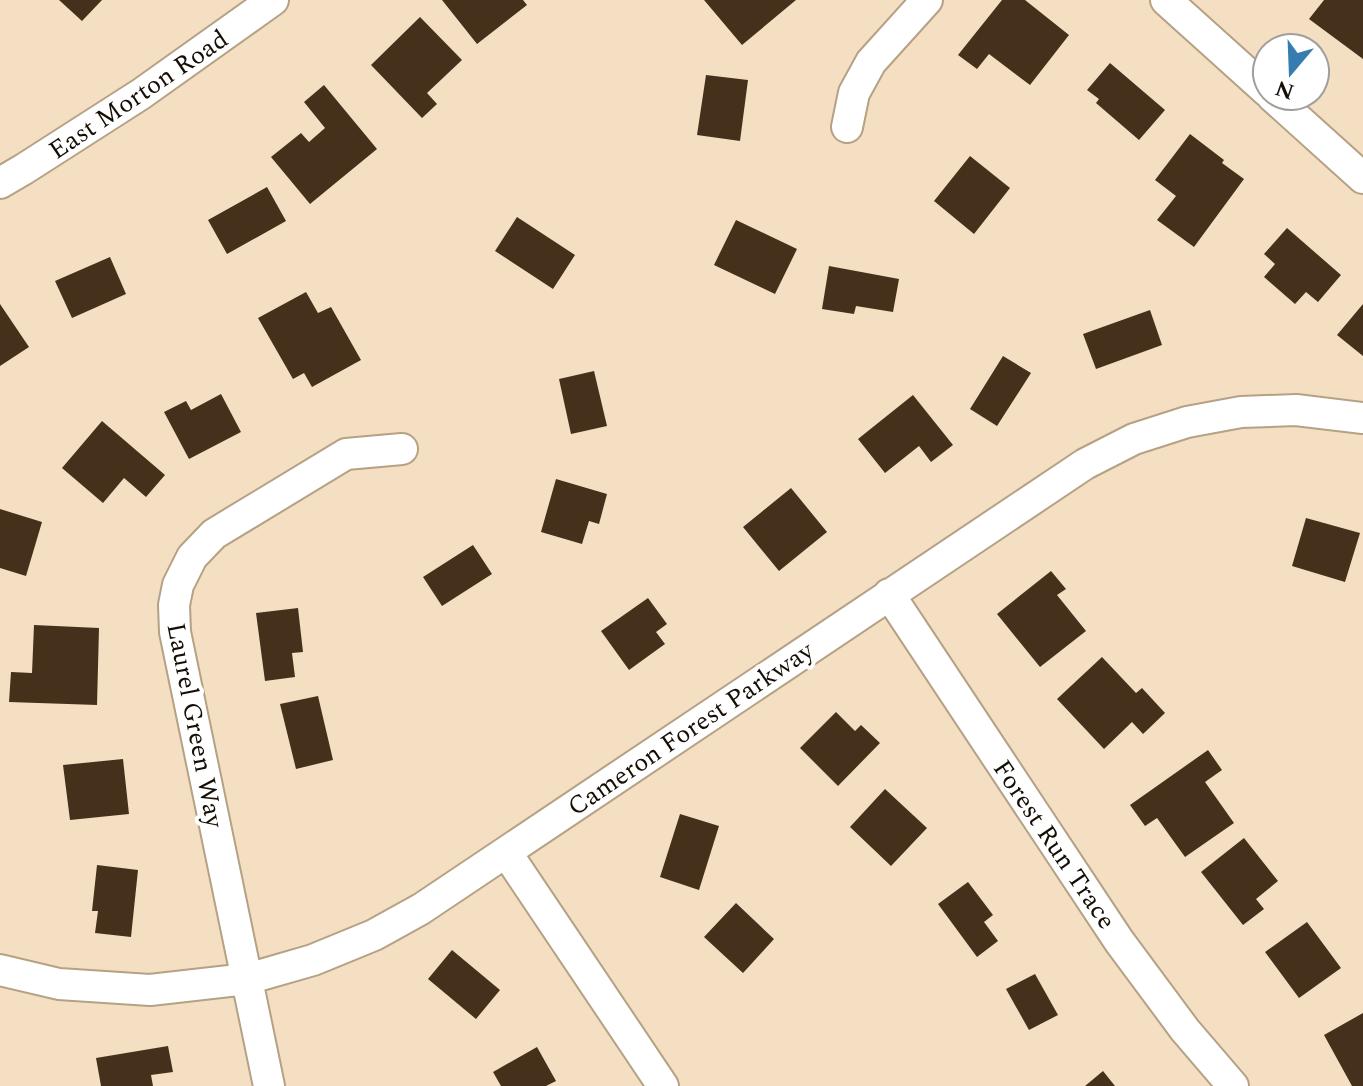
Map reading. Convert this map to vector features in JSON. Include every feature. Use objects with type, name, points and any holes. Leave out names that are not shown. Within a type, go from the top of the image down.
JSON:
[{"type":"street","name":"East Morton Road","points":[[0,183],[141,94],[273,0]]},
{"type":"street","points":[[847,127],[854,93],[871,62],[927,0]]},
{"type":"street","points":[[1166,0],[1251,77]]},
{"type":"street","points":[[1290,112],[1363,178]]},
{"type":"street","name":"Cameron Forest Parkway","points":[[0,970],[59,984],[150,990],[247,979],[313,960],[374,935],[421,909],[1085,464],[1134,439],[1187,422],[1241,412],[1296,410],[1363,418]]},
{"type":"street","name":"Laurel Green Way","points":[[269,1086],[175,632],[174,605],[178,585],[192,557],[214,534],[346,454],[402,449]]},
{"type":"street","name":"Forest Run Trace","points":[[889,594],[1119,941],[1185,1030],[1233,1086]]},
{"type":"street","points":[[506,852],[663,1086]]},
{"type":"building","points":[[59,0],[102,0],[82,21]]},
{"type":"building","points":[[442,0],[523,0],[527,5],[477,44]]},
{"type":"building","points":[[704,0],[796,0],[742,45]]},
{"type":"building","points":[[1002,0],[1025,0],[1069,35],[1030,85],[989,54],[977,69],[958,55]]},
{"type":"building","points":[[1324,0],[1363,0],[1363,59],[1331,35],[1331,32],[1309,19]]},
{"type":"building","points":[[420,17],[462,60],[427,93],[437,104],[422,118],[371,65]]},
{"type":"building","points":[[1110,63],[1165,110],[1139,140],[1096,103],[1099,99],[1087,90]]},
{"type":"building","points":[[706,75],[748,80],[740,141],[697,135]]},
{"type":"building","points":[[324,85],[377,149],[310,204],[271,157],[301,133],[309,142],[325,128],[304,102]]},
{"type":"building","points":[[1190,134],[1244,179],[1194,247],[1157,220],[1176,196],[1155,180]]},
{"type":"building","points":[[970,156],[1010,188],[974,234],[934,201]]},
{"type":"building","points":[[267,187],[286,221],[227,254],[208,220]]},
{"type":"building","points":[[517,217],[575,255],[553,289],[495,251]]},
{"type":"building","points":[[736,220],[797,249],[775,294],[714,265]]},
{"type":"building","points":[[1287,228],[1341,275],[1318,302],[1306,292],[1295,304],[1264,277],[1275,264],[1264,254]]},
{"type":"building","points":[[110,257],[126,294],[72,318],[55,281]]},
{"type":"building","points":[[829,266],[899,279],[893,312],[856,306],[854,314],[822,309]]},
{"type":"building","points":[[306,292],[318,313],[331,307],[361,360],[312,387],[304,373],[293,379],[258,318]]},
{"type":"building","points":[[0,304],[29,347],[0,366]]},
{"type":"building","points":[[1363,304],[1363,356],[1337,335]]},
{"type":"building","points":[[1150,310],[1162,345],[1096,369],[1083,334]]},
{"type":"building","points":[[1003,356],[1031,373],[997,426],[970,409]]},
{"type":"building","points":[[594,371],[607,426],[571,434],[559,379]]},
{"type":"building","points":[[221,394],[241,432],[189,459],[164,412],[186,401],[191,410]]},
{"type":"building","points":[[913,395],[953,445],[931,462],[919,446],[885,473],[858,439]]},
{"type":"building","points":[[102,421],[165,475],[146,497],[124,478],[103,503],[62,468]]},
{"type":"building","points":[[556,479],[607,494],[599,524],[589,521],[582,544],[541,532]]},
{"type":"building","points":[[791,488],[827,532],[779,571],[743,527]]},
{"type":"building","points":[[0,509],[42,522],[26,576],[0,568]]},
{"type":"building","points":[[1306,518],[1360,533],[1345,582],[1292,566]]},
{"type":"building","points":[[473,545],[492,574],[442,606],[423,577]]},
{"type":"building","points":[[1051,571],[1066,589],[1057,595],[1086,631],[1040,667],[997,614]]},
{"type":"building","points":[[648,598],[667,624],[656,632],[665,644],[629,670],[601,631]]},
{"type":"building","points":[[298,608],[303,652],[292,653],[295,677],[265,681],[256,613]]},
{"type":"building","points":[[34,625],[99,628],[97,705],[9,702],[11,672],[32,673]]},
{"type":"building","points":[[1102,657],[1136,693],[1142,688],[1165,713],[1143,734],[1132,722],[1104,749],[1057,699]]},
{"type":"building","points":[[318,696],[333,760],[296,769],[280,704]]},
{"type":"building","points":[[836,712],[855,731],[861,725],[880,743],[838,786],[800,748]]},
{"type":"building","points":[[1208,750],[1222,770],[1205,782],[1234,823],[1185,857],[1157,818],[1145,826],[1130,805]]},
{"type":"building","points":[[123,759],[129,814],[70,820],[63,765]]},
{"type":"building","points":[[885,789],[927,828],[891,866],[850,827]]},
{"type":"building","points":[[680,814],[719,826],[699,890],[660,877]]},
{"type":"building","points":[[1244,838],[1278,881],[1256,899],[1264,909],[1243,925],[1201,872]]},
{"type":"building","points":[[97,865],[138,870],[131,937],[95,933],[98,911],[92,911]]},
{"type":"building","points":[[968,882],[993,915],[984,922],[998,941],[977,957],[938,904]]},
{"type":"building","points":[[736,903],[774,939],[743,973],[704,937]]},
{"type":"building","points":[[1307,922],[1341,968],[1299,998],[1265,952]]},
{"type":"building","points":[[452,950],[500,990],[476,1019],[428,979]]},
{"type":"building","points":[[1035,974],[1058,1015],[1029,1030],[1006,989]]},
{"type":"building","points":[[1363,1013],[1363,1086],[1352,1086],[1324,1035]]},
{"type":"building","points":[[168,1046],[173,1072],[151,1075],[153,1086],[101,1086],[96,1058]]},
{"type":"building","points":[[537,1047],[556,1081],[546,1086],[501,1086],[493,1072]]},
{"type":"building","points":[[1103,1071],[1115,1086],[1085,1086]]}]
